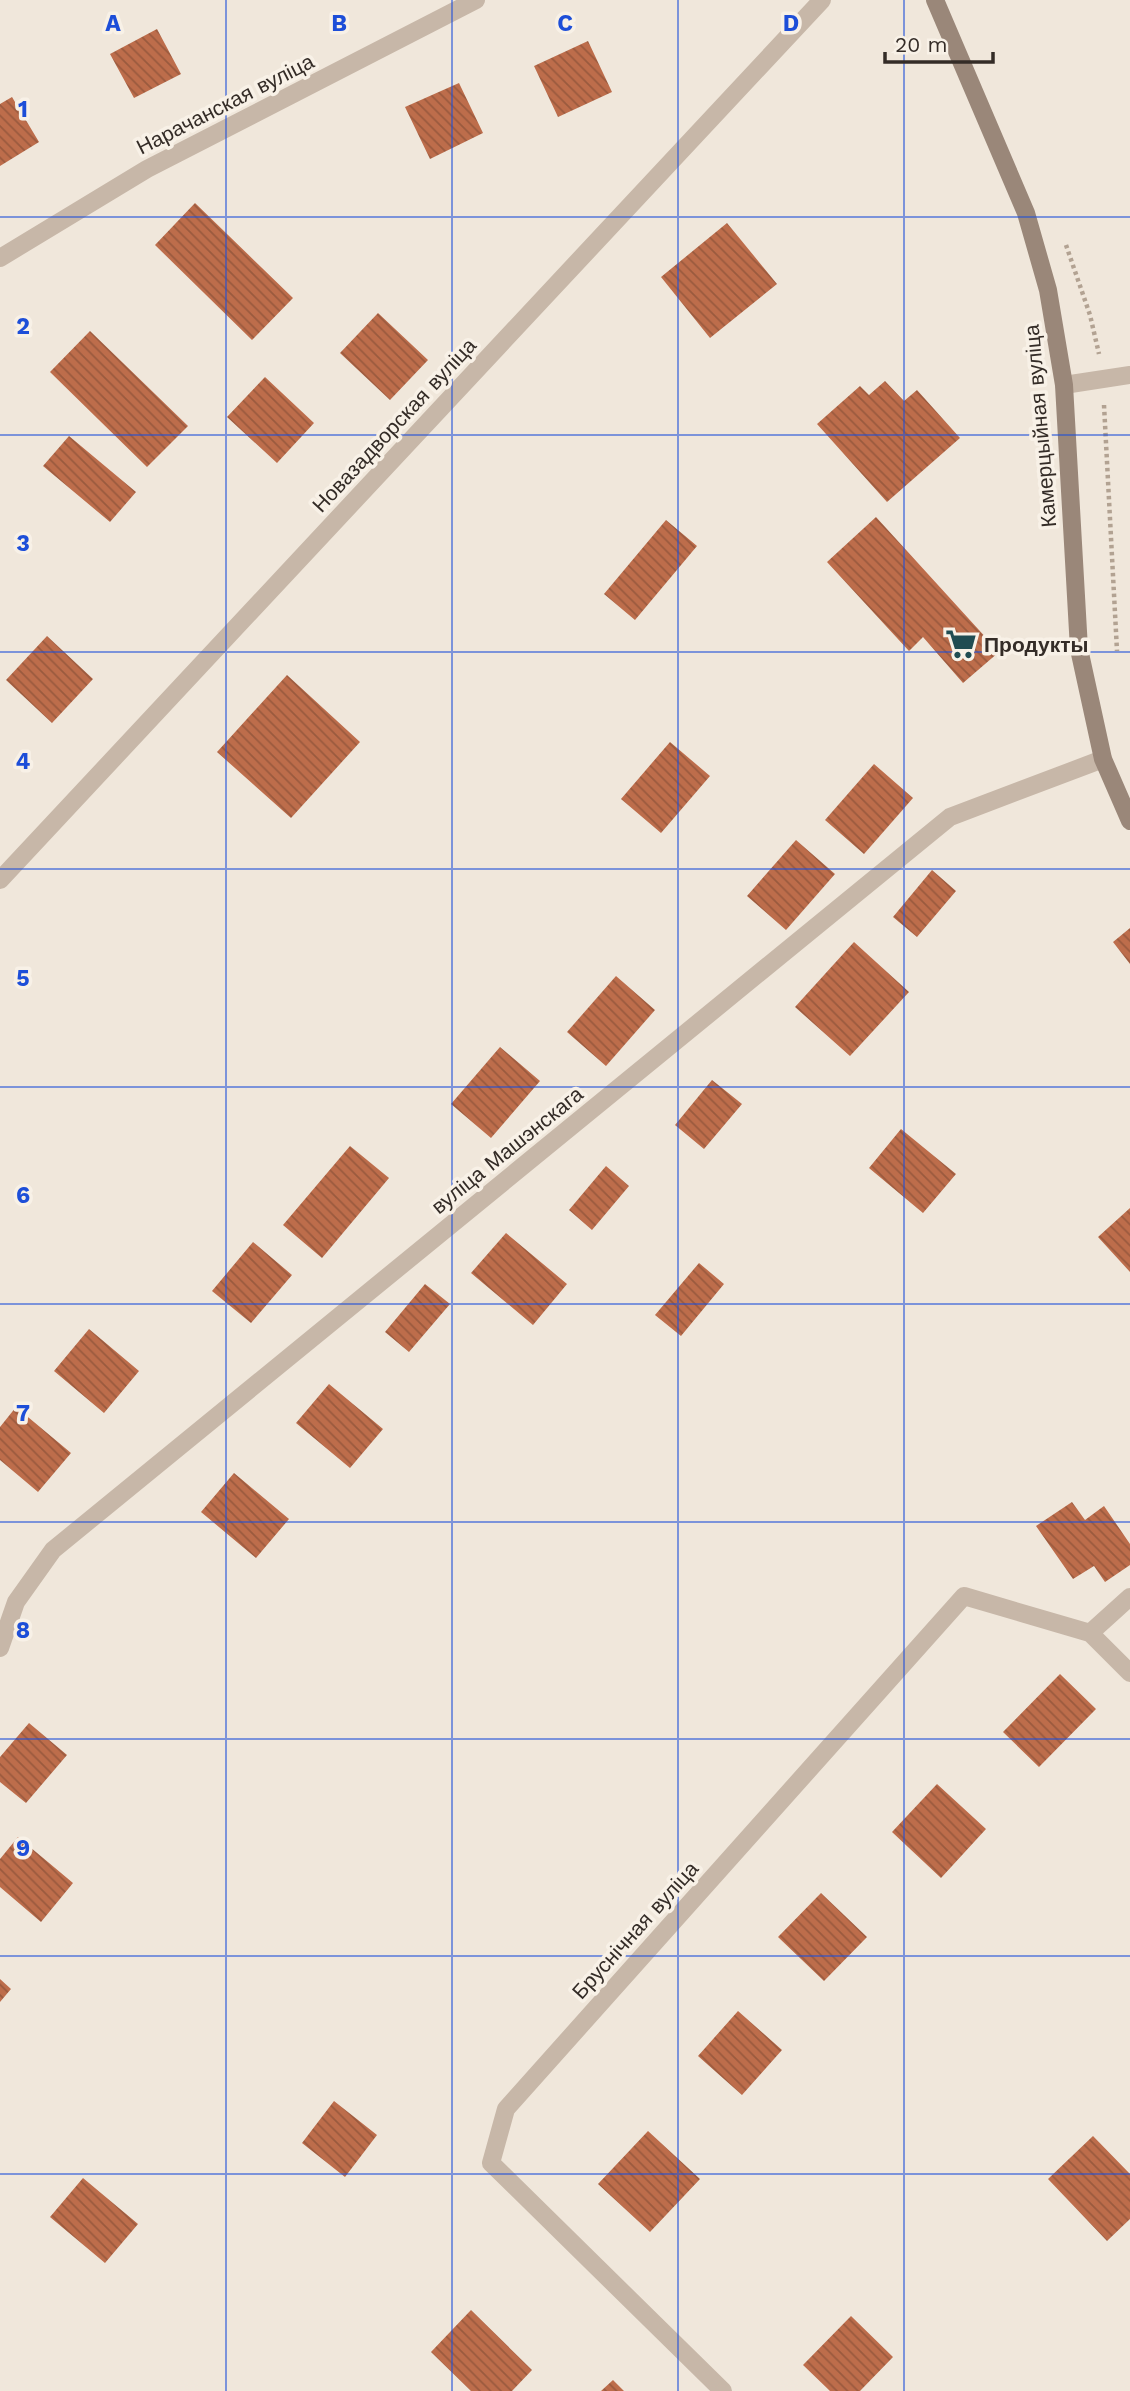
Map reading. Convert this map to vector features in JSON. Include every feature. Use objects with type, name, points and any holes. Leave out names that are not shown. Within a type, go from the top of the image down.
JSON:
[{"type":"main road","name":"Камерцыйная вуліца","points":[[935,0],[1026,213],[1048,289],[1064,385],[1079,649],[1103,759],[1130,821]]},
{"type":"street","name":"Нарачанская вуліца","points":[[0,258],[147,169],[476,0]]},
{"type":"street","name":"Новазадворская вуліца","points":[[0,880],[822,0]]},
{"type":"street","points":[[1064,385],[1130,375]]},
{"type":"street","name":"вуліца Машэнскага","points":[[0,1648],[16,1602],[53,1550],[950,817],[1103,759]]},
{"type":"street","name":"Бруснічная вуліца","points":[[723,2391],[491,2163],[506,2109],[964,1596],[1090,1633]]},
{"type":"street","points":[[1130,1597],[1090,1633],[1130,1673]]},
{"type":"building","points":[[157,29],[181,74],[134,98],[110,54]]},
{"type":"building","points":[[588,41],[612,92],[558,117],[534,66]]},
{"type":"building","points":[[459,83],[483,133],[430,159],[405,107]]},
{"type":"building","points":[[12,97],[39,142],[0,166],[0,104]]},
{"type":"building","points":[[195,203],[293,298],[252,340],[155,245]]},
{"type":"building","points":[[727,223],[777,284],[710,338],[661,277]]},
{"type":"building","points":[[378,313],[428,360],[390,400],[340,353]]},
{"type":"building","points":[[90,331],[188,426],[147,467],[50,372]]},
{"type":"building","points":[[265,377],[314,423],[277,463],[227,417]]},
{"type":"building","points":[[885,381],[904,401],[917,390],[960,438],[887,502],[817,424],[860,386],[869,395]]},
{"type":"building","points":[[69,436],[136,492],[110,522],[43,466]]},
{"type":"building","points":[[876,517],[999,652],[963,683],[923,637],[909,651],[827,562]]},
{"type":"building","points":[[666,520],[697,546],[635,620],[604,594]]},
{"type":"building","points":[[47,636],[93,679],[52,723],[6,680]]},
{"type":"building","points":[[287,675],[360,742],[291,818],[217,752]]},
{"type":"building","points":[[670,742],[710,776],[661,833],[621,799]]},
{"type":"building","points":[[874,764],[913,798],[864,854],[825,820]]},
{"type":"building","points":[[796,840],[835,874],[786,930],[747,896]]},
{"type":"building","points":[[932,870],[956,891],[917,937],[893,917]]},
{"type":"building","points":[[1130,928],[1130,964],[1113,942]]},
{"type":"building","points":[[854,942],[909,992],[850,1056],[795,1007]]},
{"type":"building","points":[[616,976],[655,1010],[606,1066],[567,1032]]},
{"type":"building","points":[[500,1047],[540,1081],[491,1138],[451,1104]]},
{"type":"building","points":[[712,1080],[742,1104],[704,1149],[675,1125]]},
{"type":"building","points":[[901,1129],[956,1174],[923,1213],[869,1168]]},
{"type":"building","points":[[350,1146],[389,1178],[322,1258],[283,1225]]},
{"type":"building","points":[[606,1166],[629,1186],[592,1230],[569,1210]]},
{"type":"building","points":[[1130,1208],[1130,1272],[1098,1237]]},
{"type":"building","points":[[506,1233],[567,1284],[533,1325],[471,1273]]},
{"type":"building","points":[[253,1242],[292,1275],[251,1323],[212,1291]]},
{"type":"building","points":[[699,1263],[724,1284],[681,1336],[655,1315]]},
{"type":"building","points":[[425,1284],[450,1304],[409,1352],[385,1332]]},
{"type":"building","points":[[89,1329],[139,1371],[104,1413],[54,1371]]},
{"type":"building","points":[[329,1384],[383,1429],[350,1468],[296,1423]]},
{"type":"building","points":[[16,1407],[71,1453],[38,1492],[0,1460],[0,1427]]},
{"type":"building","points":[[234,1473],[289,1519],[256,1558],[201,1512]]},
{"type":"building","points":[[1072,1502],[1085,1520],[1104,1506],[1130,1544],[1130,1565],[1105,1582],[1094,1566],[1073,1579],[1036,1526]]},
{"type":"building","points":[[1060,1674],[1096,1709],[1039,1767],[1003,1732]]},
{"type":"building","points":[[29,1723],[67,1755],[26,1803],[0,1782],[0,1757]]},
{"type":"building","points":[[937,1784],[986,1829],[941,1878],[892,1832]]},
{"type":"building","points":[[18,1837],[73,1883],[41,1922],[0,1887],[0,1859]]},
{"type":"building","points":[[821,1893],[867,1937],[824,1981],[778,1937]]},
{"type":"building","points":[[0,1979],[11,1989],[0,2002]]},
{"type":"building","points":[[738,2011],[782,2050],[742,2095],[698,2056]]},
{"type":"building","points":[[334,2101],[377,2135],[345,2177],[302,2143]]},
{"type":"building","points":[[648,2131],[700,2179],[650,2232],[598,2184]]},
{"type":"building","points":[[1093,2136],[1130,2174],[1130,2219],[1107,2241],[1048,2179]]},
{"type":"building","points":[[83,2178],[138,2224],[105,2263],[50,2217]]},
{"type":"building","points":[[471,2310],[532,2370],[512,2391],[471,2391],[431,2352]]},
{"type":"building","points":[[851,2316],[893,2357],[860,2391],[830,2391],[803,2365]]},
{"type":"building","points":[[613,2380],[624,2391],[601,2391]]},
{"type":"place","name":"Продукты","points":[[961,644]]}]
